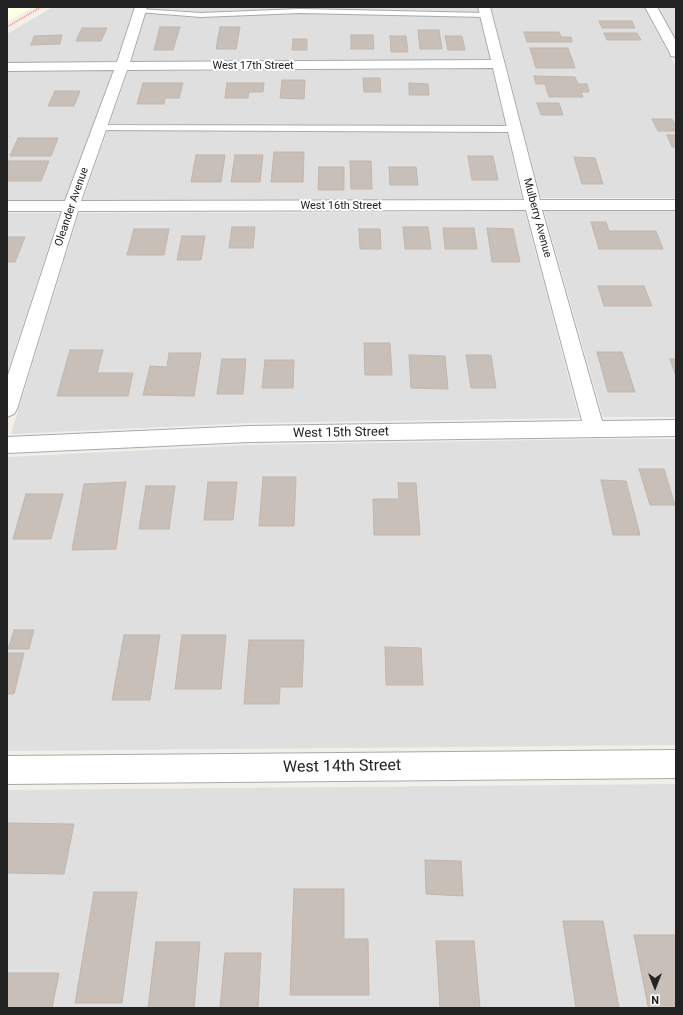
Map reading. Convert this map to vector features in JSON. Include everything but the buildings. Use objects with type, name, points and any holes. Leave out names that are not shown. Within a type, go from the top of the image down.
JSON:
[{"type":"street","points":[[651,7],[676,53]]},
{"type":"street","name":"Oleander Avenue","points":[[7,409],[72,207],[141,9]]},
{"type":"street","name":"Mulberry Avenue","points":[[485,11],[533,205],[594,428]]},
{"type":"street","name":"West 17th Street","points":[[7,67],[499,64]]},
{"type":"street","name":"West 16th Street","points":[[7,206],[676,205]]},
{"type":"street","name":"West 15th Street","points":[[7,445],[249,434],[676,428]]},
{"type":"street","name":"West 14th Street","points":[[7,770],[676,764]]},
{"type":"lane","points":[[141,9],[201,15],[300,11],[485,11]]},
{"type":"lane","points":[[100,128],[514,129]]},
{"type":"path","points":[[7,27],[41,7]]},
{"type":"shaded area","points":[[7,7],[33,7],[7,22]]},
{"type":"shaded area","points":[[53,7],[134,7],[116,62],[7,62],[7,34]]},
{"type":"shaded area","points":[[148,7],[477,7],[490,60],[131,62]]},
{"type":"shaded area","points":[[491,7],[644,7],[676,67],[676,198],[541,198]]},
{"type":"shaded area","points":[[658,7],[676,7],[676,39]]},
{"type":"shaded area","points":[[492,69],[522,199],[83,200],[128,71]]},
{"type":"shaded area","points":[[7,71],[113,71],[65,200],[7,200]]},
{"type":"shaded area","points":[[544,211],[676,211],[676,417],[603,417]]},
{"type":"shaded area","points":[[525,212],[579,418],[250,423],[11,434],[79,213]]},
{"type":"shaded area","points":[[7,213],[60,213],[7,373]]},
{"type":"shaded area","points":[[676,439],[676,745],[7,751],[7,457],[249,445]]},
{"type":"shaded area","points":[[676,784],[676,1008],[7,1008],[7,790]]}]
